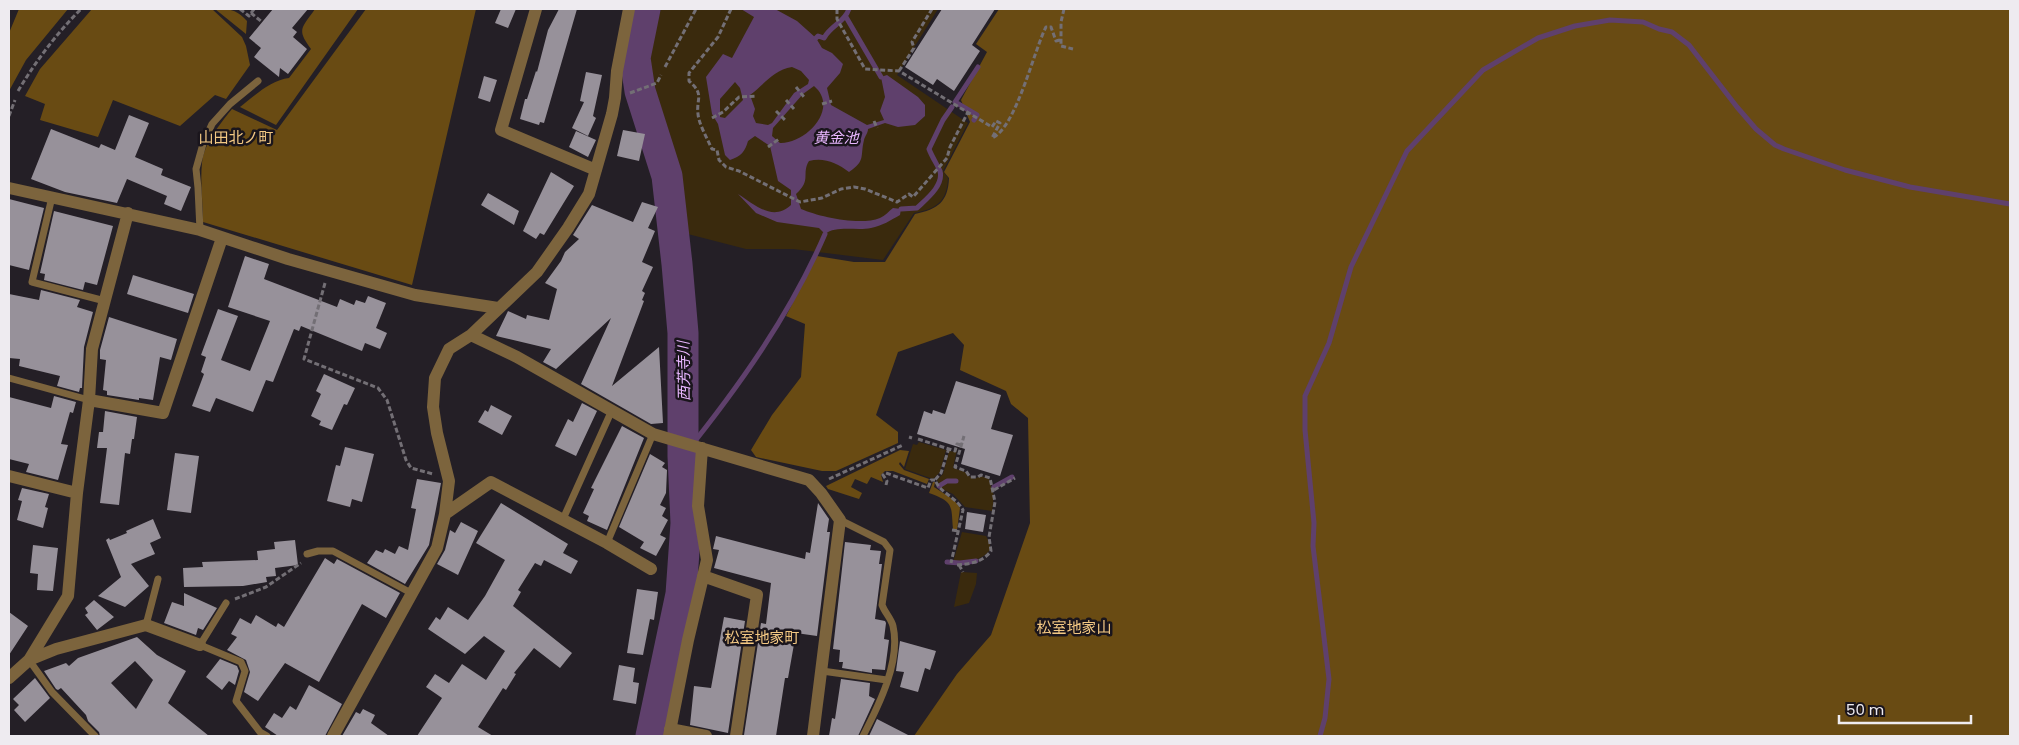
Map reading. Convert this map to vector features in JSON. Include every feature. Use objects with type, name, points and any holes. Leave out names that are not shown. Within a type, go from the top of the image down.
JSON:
[{"type":"street","points":[[536,9],[501,130],[596,170]]},
{"type":"street","points":[[333,736],[437,548],[445,514],[449,481],[433,407],[435,378],[449,350],[471,334],[537,272],[589,194],[612,114],[617,71],[629,9]]},
{"type":"street","points":[[9,188],[200,230],[329,271],[415,295],[498,308]]},
{"type":"street","points":[[30,660],[68,596],[92,349],[128,213]]},
{"type":"street","points":[[88,400],[163,413],[222,238]]},
{"type":"street","points":[[471,334],[517,357],[653,434],[809,480],[821,494],[840,520],[813,736]]},
{"type":"street","points":[[702,448],[698,506],[707,560],[688,640],[670,733],[706,736]]},
{"type":"street","points":[[9,476],[77,493]]},
{"type":"street","points":[[445,514],[491,482],[563,519],[651,569]]},
{"type":"street","points":[[703,576],[757,595],[736,736]]},
{"type":"street","points":[[10,674],[30,660],[56,649],[146,625],[200,646]]},
{"type":"lane","points":[[200,230],[196,170],[203,144],[212,124],[218,117],[230,104],[258,81]]},
{"type":"lane","points":[[52,197],[32,282],[105,301]]},
{"type":"lane","points":[[9,378],[88,400]]},
{"type":"lane","points":[[563,519],[612,410]]},
{"type":"lane","points":[[607,543],[653,434]]},
{"type":"lane","points":[[840,520],[884,542],[890,550],[882,605],[884,613],[892,621],[894,635],[891,672],[887,680],[884,696],[863,736]]},
{"type":"lane","points":[[307,554],[318,551],[333,551],[413,594]]},
{"type":"lane","points":[[146,625],[158,579]]},
{"type":"lane","points":[[226,603],[200,646],[241,662],[245,671],[236,701],[260,732],[267,736]]},
{"type":"lane","points":[[30,660],[52,692],[95,736]]},
{"type":"lane","points":[[822,672],[887,680]]},
{"type":"path","points":[[18,91],[48,46],[80,9]]},
{"type":"path","points":[[240,9],[248,16],[254,9]]},
{"type":"path","points":[[665,67],[696,9]]},
{"type":"path","points":[[731,9],[718,37],[689,73],[689,81],[697,88],[700,94],[698,115],[712,149],[717,150],[719,160],[726,168],[739,171],[789,198],[800,202],[822,198],[841,189],[854,187],[865,189],[897,202],[909,194],[913,197],[947,158],[950,147],[968,112]]},
{"type":"path","points":[[837,9],[839,23],[865,69],[899,71],[992,127],[996,121],[1000,124],[992,138],[1006,124],[1024,90],[1038,42],[1046,27],[1051,27],[1056,41],[1060,40]]},
{"type":"path","points":[[899,71],[914,48],[912,42],[932,9]]},
{"type":"path","points":[[1064,9],[1060,46],[1073,49]]},
{"type":"path","points":[[251,13],[262,22]]},
{"type":"path","points":[[629,93],[657,82],[661,75]]},
{"type":"path","points":[[796,87],[804,97]]},
{"type":"path","points":[[712,118],[723,112],[739,97],[756,96]]},
{"type":"path","points":[[9,116],[15,100]]},
{"type":"path","points":[[786,100],[794,109]]},
{"type":"path","points":[[822,104],[832,101]]},
{"type":"path","points":[[776,111],[785,120]]},
{"type":"path","points":[[874,121],[877,128]]},
{"type":"path","points":[[768,147],[778,139]]},
{"type":"path","points":[[329,271],[304,359],[378,388],[387,400],[410,468],[439,475],[448,474]]},
{"type":"path","points":[[963,572],[958,565],[976,562],[988,555],[991,550],[989,537],[995,502],[990,478],[981,475],[970,477],[966,471],[955,468],[961,456],[964,436]]},
{"type":"path","points":[[918,439],[955,450],[958,444],[962,445]]},
{"type":"path","points":[[823,482],[903,445]]},
{"type":"path","points":[[886,485],[887,481],[883,475],[886,473],[928,488],[931,480],[935,480],[941,473],[948,448]]},
{"type":"path","points":[[994,490],[1015,478]]},
{"type":"path","points":[[935,480],[941,490],[955,499],[963,510],[960,531],[951,563]]},
{"type":"path","points":[[952,530],[960,531]]},
{"type":"path","points":[[226,603],[266,587],[304,562],[307,554]]},
{"type":"shaded area","points":[[19,9],[68,9],[26,60],[9,91],[9,33]]},
{"type":"shaded area","points":[[92,9],[212,9],[242,37],[250,65],[226,99],[215,95],[180,126],[113,100],[98,137],[40,120],[45,104],[25,96],[40,69]]},
{"type":"shaded area","points":[[215,9],[229,9],[240,14],[247,21],[246,34]]},
{"type":"shaded area","points":[[315,9],[358,9],[276,125],[240,107],[269,85],[289,78],[311,49],[303,37],[302,29]]},
{"type":"shaded area","points":[[366,9],[476,9],[412,285],[203,222],[201,178],[203,156],[213,134],[232,109],[277,130]]},
{"type":"shaded area","points":[[661,9],[938,9],[897,75],[968,123],[943,171],[948,178],[943,199],[928,209],[914,213],[883,260],[793,249],[746,249],[684,233],[673,167],[651,93],[644,61]]},
{"type":"shaded area","points":[[999,9],[2010,9],[2010,736],[914,736],[957,674],[991,635],[1030,523],[1028,418],[1011,404],[1006,391],[960,370],[964,345],[953,333],[898,352],[876,415],[898,432],[898,443],[836,471],[822,471],[756,457],[751,450],[772,415],[801,377],[805,324],[786,316],[817,256],[854,262],[885,262],[915,214],[936,207],[944,199],[949,178],[944,172],[970,122],[961,100],[987,52],[976,44]]},
{"type":"shaded area","points":[[919,442],[946,450],[940,472],[933,479],[905,469],[913,444],[917,445]]},
{"type":"shaded area","points":[[958,445],[953,468],[965,472],[974,479],[981,476],[989,479],[994,496],[992,511],[965,507],[953,494],[942,489],[937,480],[943,474],[949,451],[956,452]]},
{"type":"shaded area","points":[[900,450],[909,451],[904,467],[900,462],[899,464],[904,470],[929,479],[927,484],[893,471],[885,471],[881,475],[883,482],[871,477],[867,484],[855,479],[851,487],[862,493],[859,499],[828,489],[826,486]]},
{"type":"shaded area","points":[[933,482],[935,482],[934,487],[954,500],[960,508],[957,530],[953,529],[950,505],[943,499],[929,493]]},
{"type":"shaded area","points":[[962,532],[986,536],[990,544],[990,550],[982,557],[973,560],[953,562]]},
{"type":"shaded area","points":[[961,572],[977,573],[976,584],[969,603],[954,607]]},
{"type":"water","name":"黄金池","points":[[741,9],[775,9],[797,21],[816,38],[822,48],[832,53],[843,64],[840,73],[827,88],[831,105],[867,125],[884,120],[880,111],[885,97],[881,77],[887,75],[918,97],[925,105],[925,116],[915,125],[898,127],[885,123],[868,129],[860,161],[849,172],[830,162],[820,160],[809,161],[804,185],[796,194],[801,209],[819,215],[851,221],[862,221],[882,217],[893,208],[901,209],[900,215],[875,227],[841,229],[825,234],[819,228],[777,222],[756,213],[738,194],[757,207],[771,212],[784,210],[791,205],[791,190],[778,181],[770,146],[755,136],[748,141],[742,153],[730,160],[725,155],[718,124],[712,114],[706,77],[723,54],[732,58],[754,17]],"holes":[[[792,67],[801,71],[809,80],[808,84],[794,93],[772,123],[768,125],[756,123],[753,116],[755,109],[750,95],[779,71]],[[735,82],[740,88],[743,100],[725,118],[720,117],[720,99]],[[814,86],[821,95],[823,104],[822,114],[809,131],[800,138],[780,143],[772,136],[773,128],[803,94]]]},
{"type":"building","points":[[273,9],[308,9],[292,28],[297,32],[293,37],[307,49],[288,74],[280,68],[279,77],[254,57],[261,48],[249,38]]},
{"type":"building","points":[[501,9],[516,9],[508,28],[495,23]]},
{"type":"building","points":[[559,9],[577,9],[544,123],[540,122],[539,125],[520,119],[525,99],[527,99],[537,72],[548,30]]},
{"type":"building","points":[[942,9],[995,9],[972,45],[980,51],[954,91],[937,79],[933,85],[905,67]]},
{"type":"building","points":[[586,72],[602,75],[593,116],[596,118],[588,136],[572,128],[584,102],[580,101]]},
{"type":"building","points":[[484,76],[497,80],[490,102],[478,98]]},
{"type":"building","points":[[129,115],[149,123],[135,157],[163,169],[161,175],[191,187],[181,211],[164,204],[167,196],[127,179],[117,203],[65,192],[31,179],[51,129],[99,148],[101,144],[115,150]]},
{"type":"building","points":[[623,130],[645,134],[639,161],[617,156]]},
{"type":"building","points":[[576,131],[596,140],[588,157],[569,147]]},
{"type":"building","points":[[551,172],[574,186],[544,235],[540,233],[536,239],[523,231]]},
{"type":"building","points":[[488,193],[519,211],[514,225],[481,205]]},
{"type":"building","points":[[9,199],[44,208],[29,270],[9,265]]},
{"type":"building","points":[[642,202],[658,207],[648,228],[655,231],[642,262],[653,267],[642,291],[645,293],[642,300],[644,301],[612,386],[659,347],[663,423],[651,424],[581,384],[611,318],[556,369],[543,362],[551,349],[496,336],[508,311],[526,319],[527,315],[549,320],[557,289],[545,283],[561,261],[565,252],[579,239],[573,235],[592,205],[633,222]]},
{"type":"building","points":[[54,211],[113,226],[97,285],[85,282],[83,290],[44,280],[45,274],[40,273]]},
{"type":"building","points":[[245,256],[269,264],[264,279],[337,307],[340,299],[354,305],[356,300],[365,303],[368,296],[386,303],[376,328],[387,333],[380,349],[365,343],[362,351],[301,326],[299,331],[294,329],[273,382],[266,380],[253,412],[216,398],[210,412],[192,406],[204,374],[201,372],[206,357],[201,355],[218,309],[238,316],[221,360],[250,371],[270,321],[228,307]]},
{"type":"building","points":[[133,275],[194,294],[188,313],[127,294]]},
{"type":"building","points":[[41,290],[80,300],[77,307],[93,312],[84,347],[82,388],[80,388],[79,392],[57,386],[60,376],[19,366],[20,359],[9,358],[9,294],[39,300]]},
{"type":"building","points":[[109,317],[177,339],[171,360],[160,357],[153,400],[139,398],[139,400],[107,395],[107,391],[103,390],[106,360],[100,359],[100,350]]},
{"type":"building","points":[[324,374],[355,388],[347,405],[344,404],[332,430],[319,425],[321,421],[311,416],[321,394],[316,391]]},
{"type":"building","points":[[956,381],[1001,395],[991,429],[1013,435],[1000,476],[961,464],[965,449],[917,434],[924,411],[932,414],[933,410],[945,414]]},
{"type":"building","points":[[54,396],[76,402],[73,413],[70,412],[61,444],[68,445],[58,480],[26,472],[29,464],[9,459],[9,397],[51,408]]},
{"type":"building","points":[[582,403],[597,411],[576,456],[555,446],[568,419],[573,422]]},
{"type":"building","points":[[491,405],[512,416],[502,435],[478,422],[485,410],[488,412]]},
{"type":"building","points":[[105,411],[137,417],[130,454],[125,453],[119,505],[100,503],[107,448],[97,448],[99,432],[103,432]]},
{"type":"building","points":[[622,426],[644,438],[607,530],[587,521],[589,516],[583,513],[594,489],[591,488]]},
{"type":"building","points":[[345,447],[374,454],[362,502],[352,499],[350,507],[327,501],[336,465],[340,466]]},
{"type":"building","points":[[175,453],[199,456],[191,513],[167,510]]},
{"type":"building","points":[[650,454],[665,463],[662,467],[667,470],[666,493],[660,505],[666,508],[662,516],[668,520],[660,535],[666,538],[656,556],[640,548],[644,542],[619,527]]},
{"type":"building","points":[[417,479],[441,483],[429,545],[405,584],[367,563],[376,550],[383,553],[385,549],[395,554],[399,546],[408,550],[416,509],[411,508]]},
{"type":"building","points":[[22,488],[49,494],[45,507],[48,508],[43,528],[17,520],[22,501],[18,500]]},
{"type":"building","points":[[501,503],[568,544],[563,553],[578,561],[571,574],[544,560],[541,566],[535,563],[518,590],[521,592],[513,606],[572,653],[560,668],[534,648],[514,673],[516,674],[506,690],[503,688],[478,727],[493,736],[417,736],[442,698],[426,687],[435,674],[449,683],[462,664],[486,680],[505,651],[484,636],[465,654],[428,629],[436,617],[440,620],[448,607],[468,620],[485,596],[505,560],[476,543]]},
{"type":"building","points":[[818,503],[829,519],[827,532],[830,532],[817,636],[796,633],[788,678],[785,678],[776,736],[744,735],[761,623],[766,624],[771,583],[714,568],[719,550],[713,549],[716,536],[805,559],[806,552],[810,553]]},
{"type":"building","points":[[967,512],[986,515],[983,532],[965,529]]},
{"type":"building","points":[[153,519],[161,538],[150,543],[155,554],[131,564],[149,586],[125,607],[98,596],[121,577],[106,540],[127,533],[126,531]]},
{"type":"building","points":[[461,522],[478,531],[458,575],[437,564],[445,550],[450,530],[455,533]]},
{"type":"building","points":[[295,540],[298,565],[275,568],[276,576],[266,577],[267,582],[243,586],[184,587],[183,568],[203,567],[202,562],[258,560],[257,551],[275,549],[274,542]]},
{"type":"building","points":[[845,542],[871,545],[870,550],[881,551],[879,564],[882,564],[875,619],[885,621],[886,623],[884,639],[889,640],[885,670],[872,669],[872,673],[842,668],[843,662],[839,662],[840,650],[833,649]]},
{"type":"building","points":[[33,545],[58,548],[53,591],[37,590],[38,574],[30,573]]},
{"type":"building","points":[[325,558],[334,564],[337,559],[400,593],[386,618],[362,604],[319,682],[285,663],[258,701],[244,692],[250,672],[246,660],[227,650],[237,637],[231,634],[240,618],[251,624],[256,615],[276,627],[278,623],[284,627]]},
{"type":"building","points":[[637,589],[658,592],[654,620],[650,619],[643,655],[627,653]]},
{"type":"building","points":[[184,593],[217,608],[203,630],[198,628],[196,635],[164,623],[172,602],[184,606]]},
{"type":"building","points":[[94,600],[114,617],[97,630],[85,615],[88,613],[85,608]]},
{"type":"building","points":[[9,612],[28,626],[9,655]]},
{"type":"building","points":[[724,617],[745,621],[728,733],[690,725],[694,686],[711,688]]},
{"type":"building","points":[[137,637],[157,655],[186,671],[168,703],[209,736],[100,736],[99,732],[88,721],[86,715],[61,688],[56,689],[44,671],[66,663],[69,666],[78,658]],"holes":[[[135,661],[153,680],[136,709],[111,683]]]},
{"type":"building","points":[[900,641],[936,651],[930,670],[925,668],[918,692],[900,687],[904,672],[896,671]]},
{"type":"building","points":[[220,659],[237,666],[239,671],[235,685],[229,681],[222,690],[206,677]]},
{"type":"building","points":[[619,665],[635,668],[633,682],[639,683],[636,704],[613,700]]},
{"type":"building","points":[[35,678],[50,698],[25,722],[14,710],[19,705],[13,699]]},
{"type":"building","points":[[841,679],[870,683],[869,696],[875,699],[858,736],[829,736],[832,718],[835,719]]},
{"type":"building","points":[[309,685],[342,704],[325,736],[278,736],[265,727],[274,713],[282,718],[290,706],[296,710]]},
{"type":"building","points":[[363,709],[375,715],[371,723],[389,736],[342,736],[356,712],[360,714]]},
{"type":"building","points":[[877,719],[910,736],[869,736]]},
{"type":"waterway","name":"西芳寺川","points":[[645,9],[635,58],[640,91],[667,176],[677,264],[683,333],[683,456],[686,523],[681,594],[651,736]]},
{"type":"waterway","points":[[816,38],[818,36],[824,38],[844,18],[849,9]]},
{"type":"waterway","points":[[846,17],[881,77]]},
{"type":"waterway","points":[[1320,736],[1325,718],[1329,679],[1313,546],[1314,523],[1305,430],[1305,396],[1329,343],[1351,267],[1407,151],[1483,70],[1538,38],[1575,26],[1610,20],[1643,22],[1672,32],[1689,45],[1737,107],[1756,129],[1775,145],[1845,170],[1910,187],[2010,204]]},
{"type":"waterway","points":[[955,102],[978,67]]},
{"type":"waterway","points":[[955,102],[977,115],[974,120]]},
{"type":"waterway","points":[[901,209],[917,208],[937,187],[940,171],[929,149],[943,120],[952,107]]},
{"type":"waterway","points":[[683,456],[762,350],[796,293],[825,234]]},
{"type":"waterway","points":[[994,487],[1012,477]]},
{"type":"waterway","points":[[939,486],[947,481],[956,481]]},
{"type":"waterway","points":[[947,562],[976,561]]},
{"type":"district","name":"山田北ノ町","points":[[236,138]]},
{"type":"district","name":"松室地家山","points":[[1074,628]]},
{"type":"district","name":"松室地家町","points":[[762,638]]}]
